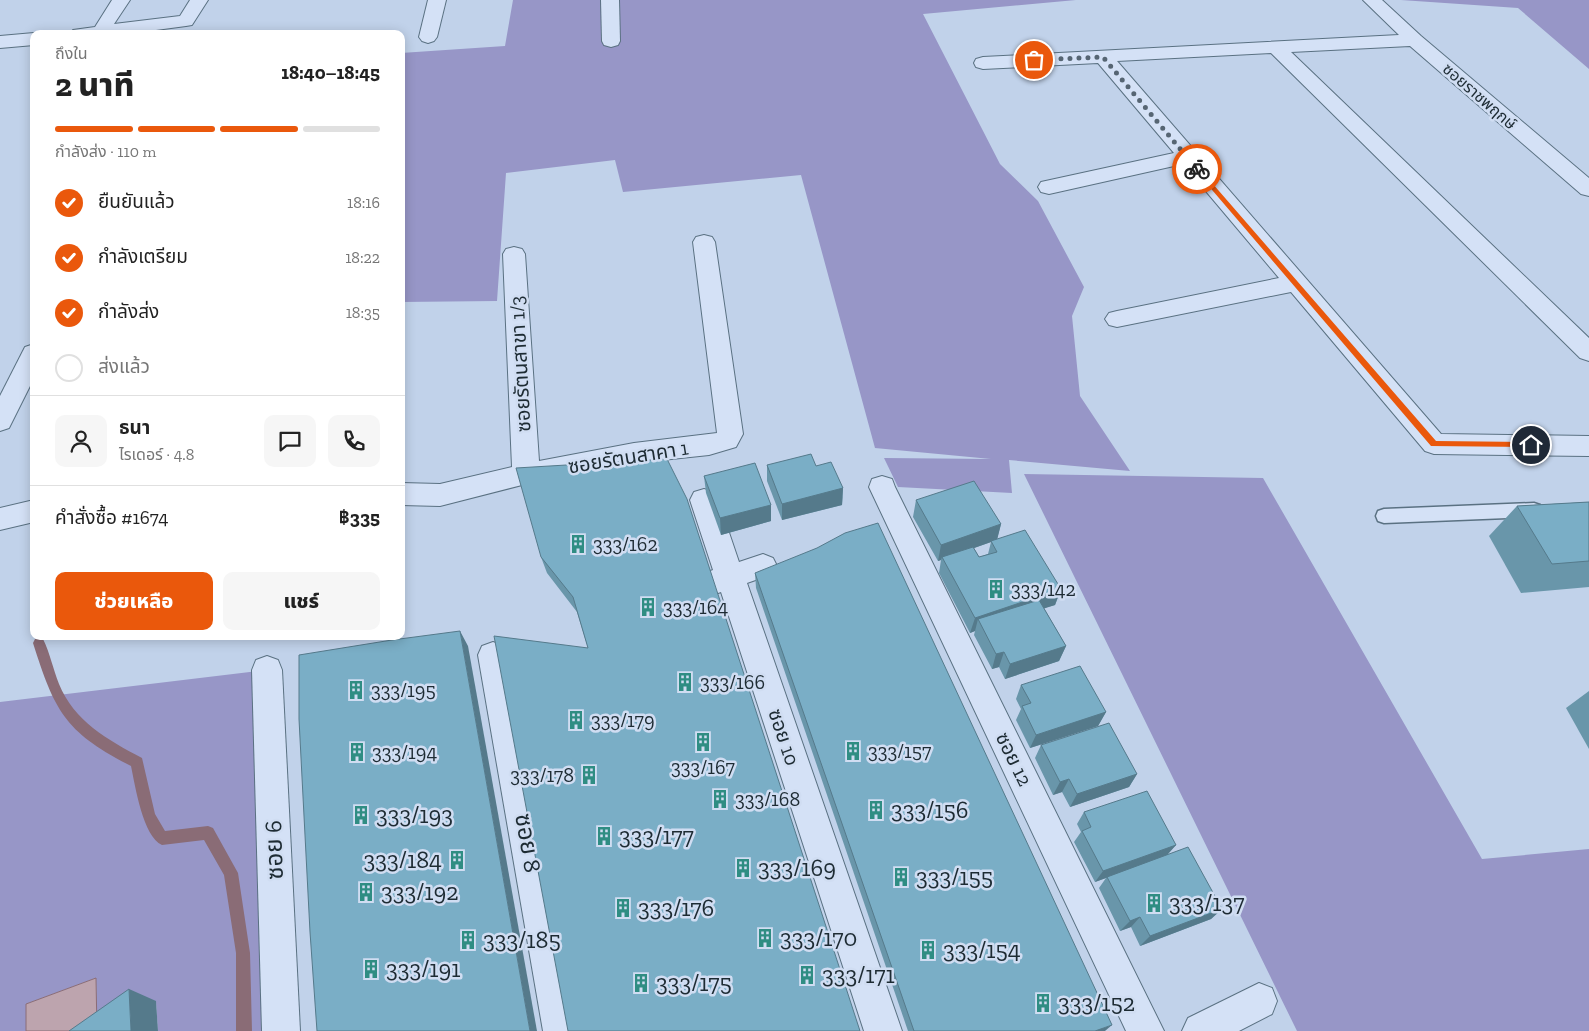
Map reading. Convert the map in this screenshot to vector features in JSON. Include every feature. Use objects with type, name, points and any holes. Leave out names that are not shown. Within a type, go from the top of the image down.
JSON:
[{"type":"street","points":[[102,30],[121,0]]},
{"type":"street","points":[[116,30],[186,21],[199,0]]},
{"type":"street","points":[[428,37],[437,0]]},
{"type":"street","points":[[610,0],[611,41]]},
{"type":"street","name":"ซอยราชพฤกษ์","points":[[1372,0],[1414,40],[1589,189]]},
{"type":"street","points":[[0,42],[30,39]]},
{"type":"street","points":[[983,63],[1414,40]]},
{"type":"street","points":[[1274,46],[1589,352]]},
{"type":"street","points":[[1103,57],[1434,444],[1589,446]]},
{"type":"street","points":[[1050,187],[1187,157]]},
{"type":"street","name":"ซอยรัตนสาคา 1","points":[[405,494],[440,495],[526,474],[634,453],[709,445],[727,440],[730,434],[704,242]]},
{"type":"street","name":"ซอยรัตนสาขา 1/3","points":[[514,254],[526,474]]},
{"type":"street","points":[[1117,319],[1295,283]]},
{"type":"street","points":[[0,421],[30,361]]},
{"type":"street","name":"ซอย 12","points":[[882,487],[887,525],[1145,1031]]},
{"type":"street","name":"ซอย 10","points":[[704,500],[722,579],[883,1031]]},
{"type":"street","points":[[0,519],[30,512]]},
{"type":"street","points":[[722,579],[763,566]]},
{"type":"street","name":"ซอย 8","points":[[493,655],[562,1031]]},
{"type":"street","name":"ซอย 6","points":[[267,670],[280,1031]]},
{"type":"street","points":[[1218,1027],[1260,1001]]},
{"type":"lane","points":[[1384,516],[1550,509]]},
{"type":"shaded area","points":[[513,0],[1076,0],[923,14],[1000,164],[1038,201],[1084,287],[1072,316],[1080,396],[1130,471],[1009,460],[1012,493],[898,487],[884,458],[991,459],[875,448],[801,175],[623,192],[615,160],[506,173],[497,301],[405,302],[405,53],[505,46]]},
{"type":"shaded area","points":[[1401,0],[1589,0],[1589,69],[1518,8]]},
{"type":"shaded area","points":[[1024,474],[1263,478],[1482,859],[1589,849],[1589,1031],[1297,1031]]},
{"type":"shaded area","points":[[267,670],[281,1031],[158,1031],[156,1002],[97,1031],[96,978],[26,1004],[26,1031],[0,1031],[0,702]]},
{"type":"shaded area","points":[[96,978],[97,1031],[26,1031],[26,1004]]},
{"type":"building","points":[[811,454],[816,466],[831,462],[843,488],[782,504],[767,465]]},
{"type":"building","points":[[667,459],[687,499],[860,1031],[568,1031],[494,636],[588,648],[573,597],[541,557],[516,468]]},
{"type":"building","points":[[755,463],[771,505],[720,518],[704,476]]},
{"type":"building","points":[[974,481],[1001,524],[941,545],[916,500]]},
{"type":"building","points":[[1589,502],[1589,561],[1552,564],[1517,506]]},
{"type":"building","points":[[878,523],[1112,1025],[1095,1031],[914,1031],[755,573],[817,548],[845,533]]},
{"type":"building","name":"333/142","points":[[1025,530],[1061,589],[975,618],[942,557],[973,547],[979,557],[997,552],[991,541]]},
{"type":"building","points":[[1039,600],[1066,646],[1010,664],[1004,652],[996,654],[978,619]]},
{"type":"building","points":[[460,631],[530,1031],[317,1031],[299,719],[299,655],[392,640],[405,640],[405,638]]},
{"type":"building","points":[[1080,666],[1106,712],[1036,735],[1022,706],[1031,703],[1021,685]]},
{"type":"building","points":[[1109,723],[1137,774],[1077,794],[1069,779],[1060,782],[1041,745]]},
{"type":"building","points":[[1147,791],[1176,845],[1103,871],[1082,831],[1091,827],[1084,812]]},
{"type":"building","name":"333/137","points":[[1188,847],[1222,909],[1150,936],[1140,917],[1130,921],[1107,877]]},
{"type":"building","points":[[129,989],[131,1031],[69,1031]]},
{"type":"waterway","points":[[39,643],[48,672],[61,703],[69,714],[89,734],[137,762],[149,816],[162,838],[208,833],[231,873],[243,953],[244,1031]]},
{"type":"way so far","points":[[1034,60],[1103,57],[1197,169]]},
{"type":"place","name":"333/162","points":[[578,544]]},
{"type":"place","name":"333/142","points":[[996,589]]},
{"type":"place","name":"333/164","points":[[648,607]]},
{"type":"place","name":"333/166","points":[[685,682]]},
{"type":"place","name":"333/195","points":[[356,690]]},
{"type":"place","name":"333/179","points":[[576,720]]},
{"type":"place","name":"333/167","points":[[703,742]]},
{"type":"place","name":"333/157","points":[[853,751]]},
{"type":"place","name":"333/194","points":[[357,752]]},
{"type":"place","name":"333/178","points":[[589,775]]},
{"type":"place","name":"333/168","points":[[720,799]]},
{"type":"place","name":"333/156","points":[[876,810]]},
{"type":"place","name":"333/193","points":[[361,815]]},
{"type":"place","name":"333/177","points":[[604,836]]},
{"type":"place","name":"333/184","points":[[457,860]]},
{"type":"place","name":"333/169","points":[[743,868]]},
{"type":"place","name":"333/155","points":[[901,877]]},
{"type":"place","name":"333/192","points":[[366,892]]},
{"type":"place","name":"333/137","points":[[1154,903]]},
{"type":"place","name":"333/176","points":[[623,908]]},
{"type":"place","name":"333/170","points":[[765,938]]},
{"type":"place","name":"333/185","points":[[468,940]]},
{"type":"place","name":"333/154","points":[[928,950]]},
{"type":"place","name":"333/191","points":[[371,969]]},
{"type":"place","name":"333/171","points":[[807,975]]},
{"type":"place","name":"333/175","points":[[641,983]]},
{"type":"place","name":"333/152","points":[[1043,1003]]},
{"type":"route","points":[[1197,169],[1434,444],[1531,445]]}]
